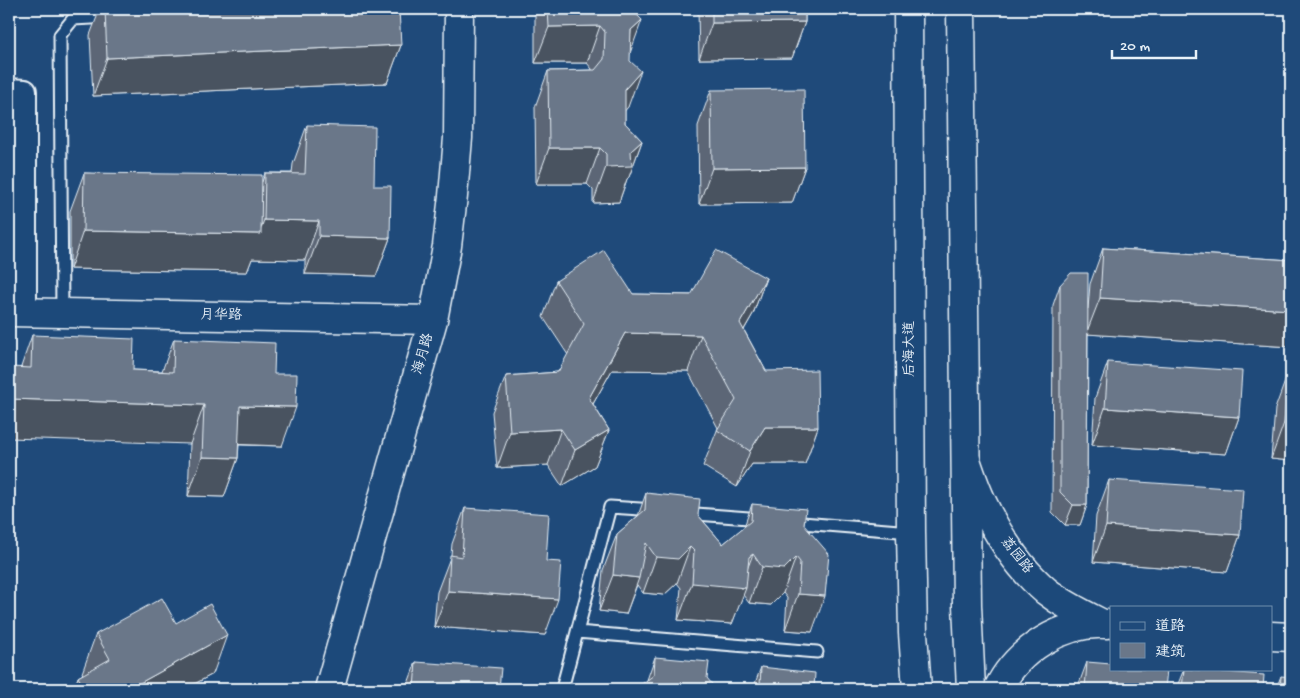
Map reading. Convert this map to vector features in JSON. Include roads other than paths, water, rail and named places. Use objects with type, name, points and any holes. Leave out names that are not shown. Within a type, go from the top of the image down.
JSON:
[{"type":"street","name":"海月路","points":[[329,689],[433,320],[447,246],[453,196],[458,129],[459,9]]},
{"type":"street","name":"后海大道","points":[[908,9],[911,532],[913,633],[917,689]]},
{"type":"street","points":[[961,9],[964,458],[967,624],[971,689]]},
{"type":"street","points":[[9,90],[25,91],[17,312]]},
{"type":"street","name":"月华路","points":[[17,312],[433,320]]},
{"type":"street","name":"荔园路","points":[[964,458],[982,503],[1001,537],[1021,566],[1044,589],[1061,601],[1082,614],[1107,624]]},
{"type":"street","name":"荔园路","points":[[998,689],[1004,677],[1024,655],[1044,640],[1066,630],[1107,624]]},
{"type":"street","points":[[1272,636],[1291,637]]},
{"type":"lane","points":[[62,313],[60,35],[74,19],[122,16]]},
{"type":"lane","points":[[562,689],[610,507],[911,532]]},
{"type":"lane","points":[[577,632],[817,652]]}]
